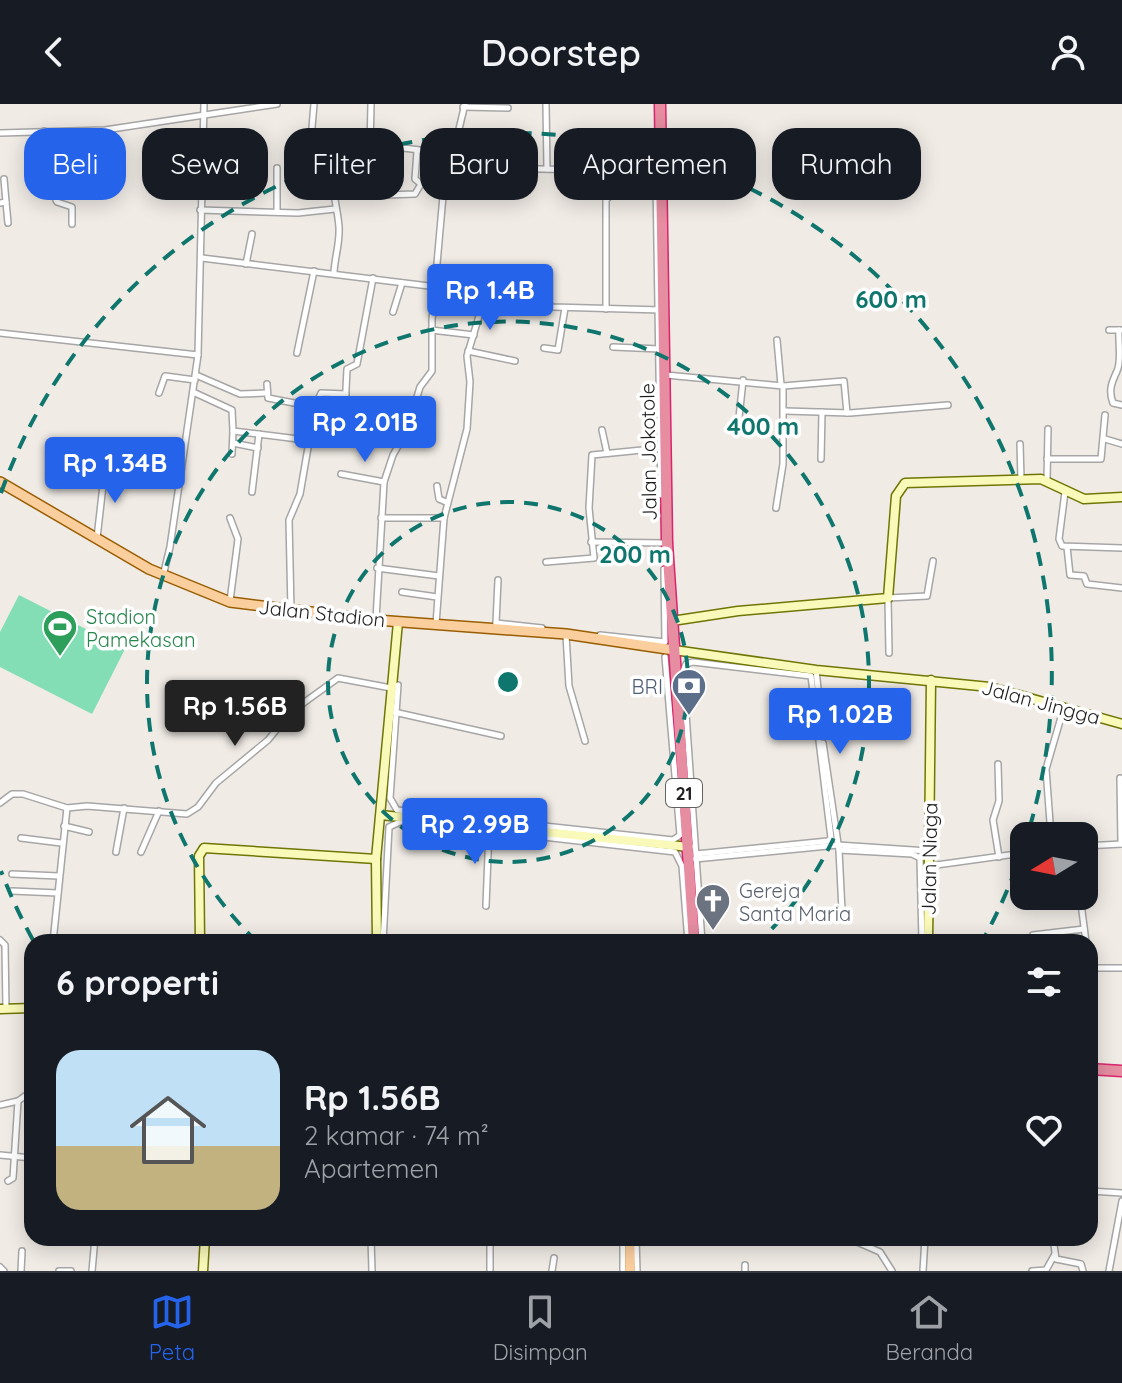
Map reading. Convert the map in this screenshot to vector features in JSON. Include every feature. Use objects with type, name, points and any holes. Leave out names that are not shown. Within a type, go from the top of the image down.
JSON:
[{"type":"highway","name":"Jalan Jokotole","points":[[658,104],[658,128]]},
{"type":"highway","name":"Jalan Jokotole","points":[[659,200],[665,381],[662,448],[665,543],[672,621],[671,646],[692,855],[694,934]]},
{"type":"highway","points":[[1098,1070],[1122,1071]]},
{"type":"main road","name":"Jalan Stadion","points":[[0,482],[162,576],[230,602],[291,612],[398,622],[496,625],[671,646]]},
{"type":"main road","points":[[630,1271],[632,1246]]},
{"type":"street","points":[[162,576],[170,547],[198,355],[204,104]]},
{"type":"street","points":[[110,128],[277,104]]},
{"type":"street","points":[[312,128],[314,104]]},
{"type":"street","points":[[370,128],[371,104]]},
{"type":"street","points":[[546,104],[547,169]]},
{"type":"street","points":[[459,128],[464,106],[508,108]]},
{"type":"street","points":[[0,133],[24,132]]},
{"type":"street","points":[[404,150],[420,151]]},
{"type":"street","points":[[417,151],[415,179],[420,183]]},
{"type":"street","points":[[277,168],[277,212]]},
{"type":"street","points":[[538,169],[554,169]]},
{"type":"street","points":[[4,179],[3,203],[8,223]]},
{"type":"street","points":[[404,194],[415,194],[420,186]]},
{"type":"street","points":[[56,200],[72,207],[72,224]]},
{"type":"street","points":[[334,200],[339,245],[334,272]]},
{"type":"street","points":[[376,620],[384,482],[393,455],[407,430],[420,387],[432,371],[431,330],[444,200]]},
{"type":"street","points":[[606,200],[606,309]]},
{"type":"street","points":[[200,210],[277,212],[335,209]]},
{"type":"street","points":[[246,265],[252,234]]},
{"type":"street","points":[[202,258],[334,272],[486,293],[565,308],[661,310]]},
{"type":"street","points":[[297,353],[314,271]]},
{"type":"street","points":[[311,424],[344,429],[347,369],[357,364],[373,278]]},
{"type":"street","points":[[393,312],[402,283]]},
{"type":"street","points":[[436,624],[446,502],[467,429],[468,351],[486,293]]},
{"type":"street","points":[[544,348],[558,350],[565,308]]},
{"type":"street","points":[[431,330],[474,335]]},
{"type":"street","points":[[1109,330],[1120,330],[1118,370],[1112,378],[1110,396],[1113,403],[1122,405]]},
{"type":"street","points":[[0,333],[198,355]]},
{"type":"street","points":[[776,508],[782,482],[785,411],[777,340]]},
{"type":"street","points":[[546,562],[593,559],[590,456],[662,448],[662,349],[613,347]]},
{"type":"street","points":[[468,351],[515,361]]},
{"type":"street","points":[[159,393],[163,377],[195,377],[240,394],[266,393]]},
{"type":"street","points":[[665,381],[743,383],[784,389],[846,384],[847,413]]},
{"type":"street","points":[[738,427],[743,383]]},
{"type":"street","points":[[267,384],[268,398],[313,409]]},
{"type":"street","points":[[193,392],[232,410],[232,454]]},
{"type":"street","points":[[233,431],[301,438],[321,393],[346,394]]},
{"type":"street","points":[[785,411],[847,413],[948,405]]},
{"type":"street","points":[[291,612],[288,524],[300,494],[313,409]]},
{"type":"street","points":[[821,459],[822,412]]},
{"type":"street","points":[[1047,459],[1101,459],[1105,415]]},
{"type":"street","points":[[1047,480],[1048,429]]},
{"type":"street","points":[[602,430],[607,453]]},
{"type":"street","points":[[252,492],[259,434]]},
{"type":"street","points":[[1105,439],[1122,444]]},
{"type":"street","points":[[233,443],[258,448]]},
{"type":"street","points":[[1020,444],[1021,479]]},
{"type":"street","points":[[97,539],[105,468]]},
{"type":"street","points":[[341,474],[384,482]]},
{"type":"street","points":[[889,653],[888,598],[897,489],[905,483],[1047,480],[1084,499],[1122,497]]},
{"type":"street","points":[[437,486],[437,496],[446,502]]},
{"type":"street","points":[[1065,491],[1059,539],[1062,546],[1122,548]]},
{"type":"street","points":[[230,518],[238,539],[230,602]]},
{"type":"street","points":[[381,518],[444,518]]},
{"type":"street","points":[[498,580],[496,625],[665,642],[665,543],[591,542]]},
{"type":"street","points":[[1067,547],[1070,575],[1084,576],[1087,584],[1122,588]]},
{"type":"street","points":[[672,621],[738,611],[927,596],[933,561]]},
{"type":"street","points":[[377,568],[439,576]]},
{"type":"street","points":[[402,592],[437,597]]},
{"type":"street","points":[[398,622],[390,798],[397,810],[673,840],[680,835],[671,646]]},
{"type":"street","points":[[566,634],[569,686],[585,741]]},
{"type":"street","name":"Jalan Jingga","points":[[671,646],[816,670],[990,687],[1122,724]]},
{"type":"street","points":[[692,855],[828,841],[833,835],[811,676],[686,664],[683,671],[692,855],[701,934]]},
{"type":"street","points":[[816,670],[838,848],[842,911]]},
{"type":"street","points":[[0,803],[12,794],[23,794],[67,808],[192,812],[216,783],[268,740],[291,712],[338,678],[393,683]]},
{"type":"street","name":"Jalan Niaga","points":[[925,934],[931,680]]},
{"type":"street","points":[[1050,822],[1046,769],[1064,706]]},
{"type":"street","points":[[393,711],[501,736]]},
{"type":"street","points":[[380,934],[376,859],[393,711]]},
{"type":"street","points":[[998,764],[999,801],[993,820],[999,857]]},
{"type":"street","points":[[1098,845],[1121,844],[1120,778]]},
{"type":"street","points":[[54,934],[67,808]]},
{"type":"street","points":[[116,852],[124,808]]},
{"type":"street","points":[[141,852],[159,811]]},
{"type":"street","points":[[381,815],[692,855],[838,848],[928,851]]},
{"type":"street","points":[[381,934],[389,827],[401,820],[675,852],[682,866],[687,934]]},
{"type":"street","points":[[64,826],[89,832]]},
{"type":"street","points":[[486,906],[489,830]]},
{"type":"street","points":[[21,838],[61,843]]},
{"type":"street","points":[[200,934],[199,856],[204,848],[376,859]]},
{"type":"street","points":[[838,848],[912,854],[920,858],[925,934]]},
{"type":"street","points":[[928,866],[1010,855]]},
{"type":"street","points":[[12,874],[59,876]]},
{"type":"street","points":[[12,891],[58,893]]},
{"type":"street","points":[[1082,910],[1085,934]]},
{"type":"street","points":[[1042,934],[1084,929]]},
{"type":"street","points":[[0,940],[5,945],[3,1009],[24,1008]]},
{"type":"street","points":[[1098,968],[1122,968]]},
{"type":"street","points":[[0,1105],[24,1097]]},
{"type":"street","points":[[8,1181],[13,1178],[16,1157],[18,1101]]},
{"type":"street","points":[[0,1155],[24,1158]]},
{"type":"street","points":[[1098,1192],[1122,1193]]},
{"type":"street","points":[[1109,1271],[1122,1201]]},
{"type":"street","points":[[92,1271],[94,1246]]},
{"type":"street","points":[[203,1271],[205,1246]]},
{"type":"street","points":[[371,1246],[372,1271]]},
{"type":"street","points":[[490,1246],[490,1271]]},
{"type":"street","points":[[623,1246],[623,1271]]},
{"type":"street","points":[[634,1246],[637,1271]]},
{"type":"street","points":[[866,1246],[880,1252],[892,1271]]},
{"type":"street","points":[[923,1271],[925,1246]]},
{"type":"street","points":[[1054,1246],[1056,1259],[1082,1265],[1083,1271]]},
{"type":"street","points":[[21,1271],[22,1251]]},
{"type":"street","points":[[1032,1271],[1046,1270],[1055,1254]]},
{"type":"street","points":[[552,1271],[554,1258]]},
{"type":"street","points":[[59,1271],[71,1271]]},
{"type":"green space","name":"Stadion Pamekasan","points":[[19,595],[125,649],[92,714],[0,667],[0,632]]},
{"type":"place","name":"Stadion Pamekasan","points":[[60,658]]},
{"type":"place","name":"BRI","points":[[689,717]]},
{"type":"place","name":"Gereja Santa Maria","points":[[713,932]]}]
